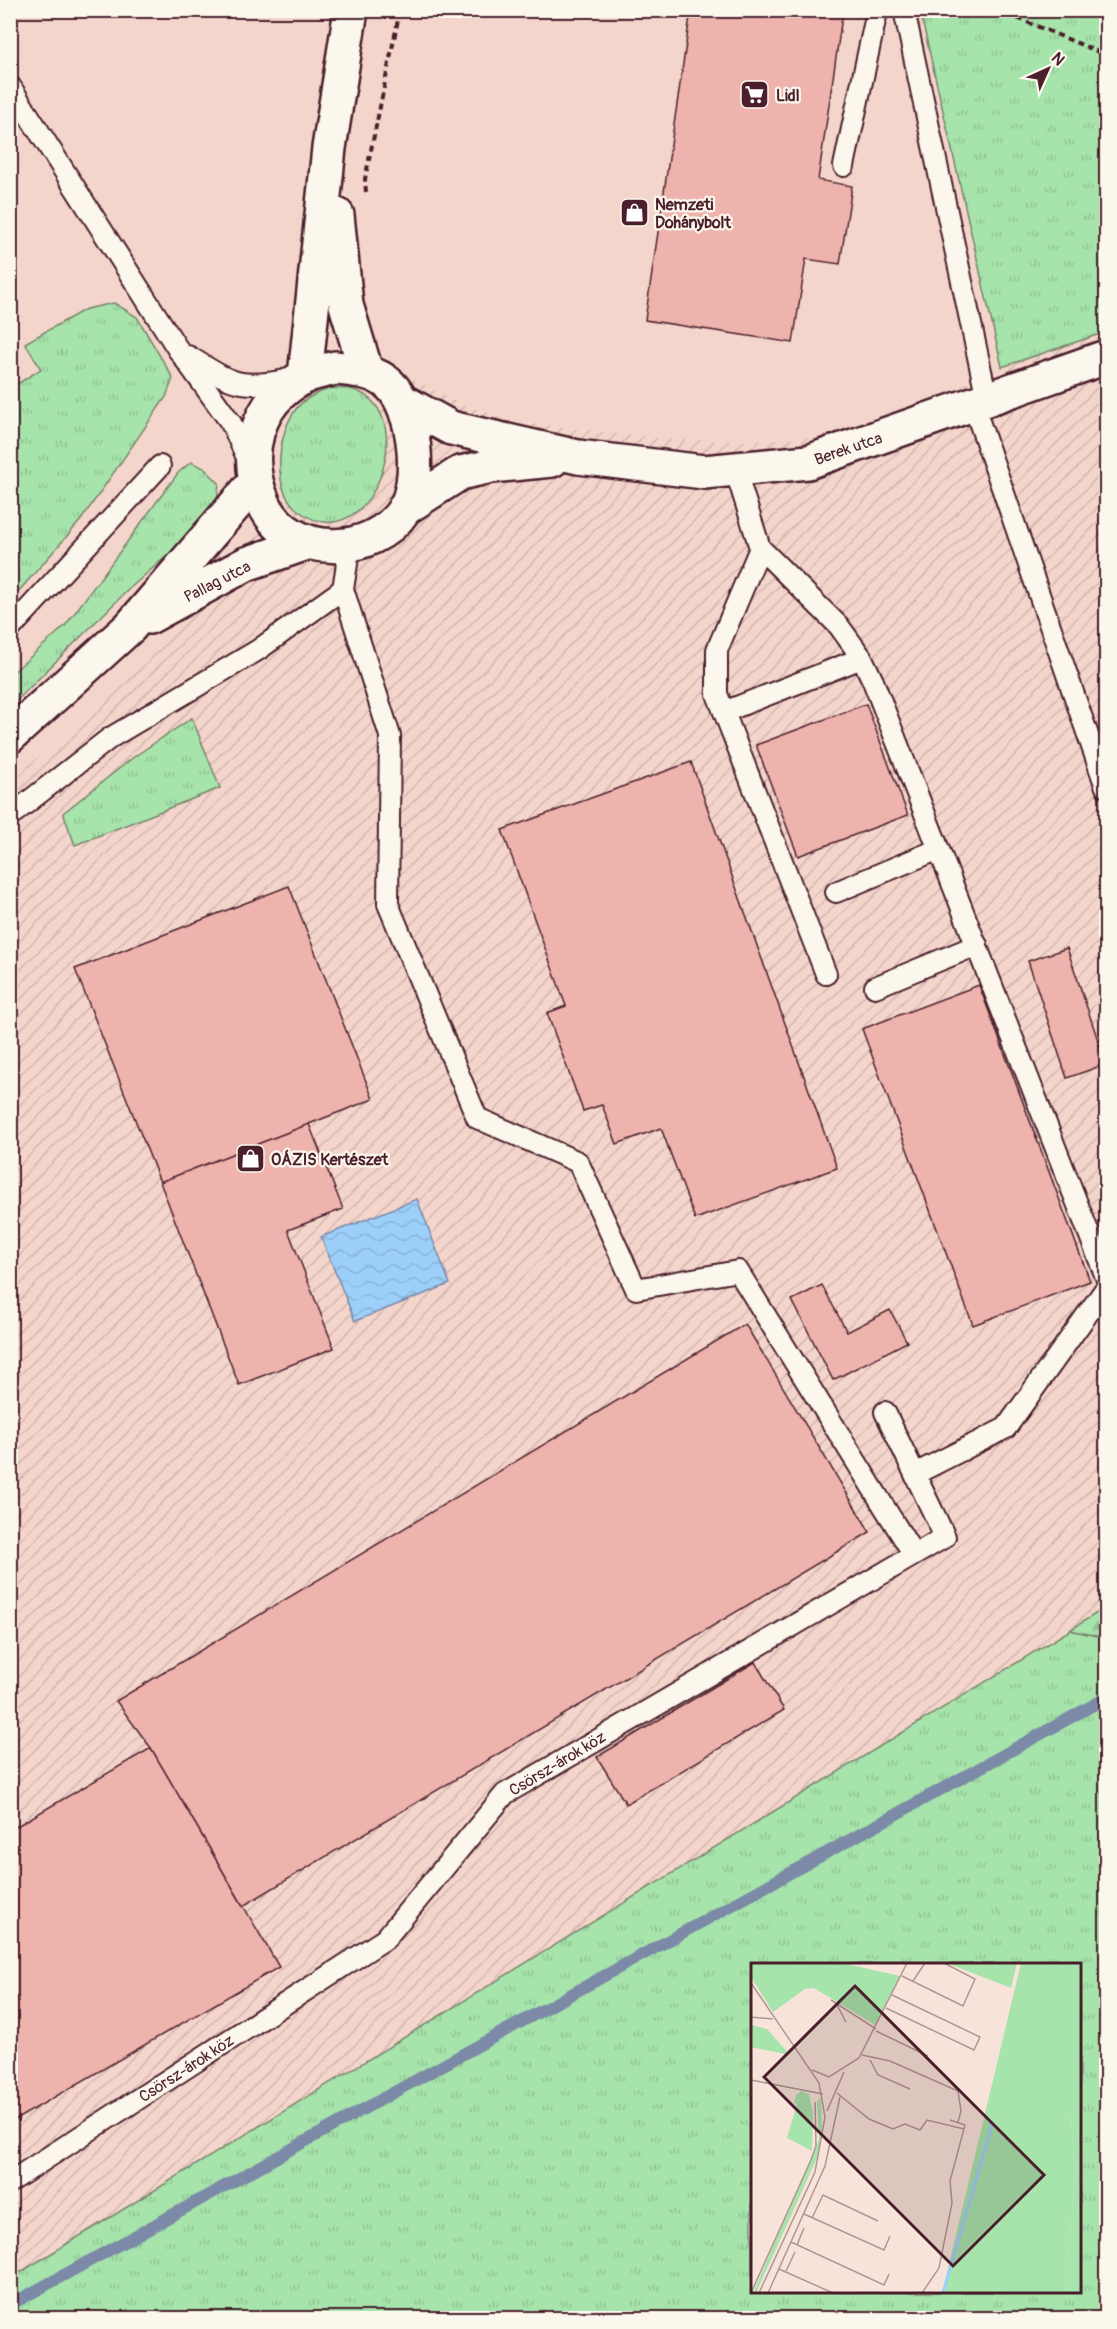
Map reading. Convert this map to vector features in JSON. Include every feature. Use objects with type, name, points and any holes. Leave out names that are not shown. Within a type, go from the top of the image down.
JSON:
[{"type":"street","points":[[305,376],[330,148],[351,10]]},
{"type":"street","points":[[330,148],[346,305],[366,371]]},
{"type":"street","name":"Berek utca","points":[[402,401],[451,428],[578,457],[704,472],[808,462],[1107,357]]},
{"type":"street","points":[[335,368],[366,371],[389,385],[402,401],[413,440],[416,475],[404,509],[381,532],[351,545],[327,548],[308,543],[284,528],[272,514],[254,476],[253,441],[263,414],[282,392],[305,376],[335,368]]},
{"type":"street","name":"Berek utca","points":[[404,509],[460,473],[492,466],[578,457]]},
{"type":"street","name":"Pallag utca","points":[[10,736],[130,627],[254,476]]},
{"type":"street","name":"Pallag utca","points":[[130,627],[246,564],[308,543]]},
{"type":"lane","points":[[844,166],[879,10]]},
{"type":"lane","points":[[904,10],[980,402],[1107,787]]},
{"type":"lane","points":[[10,86],[179,351],[231,423],[254,476]]},
{"type":"lane","points":[[179,351],[229,381],[259,386],[305,376]]},
{"type":"lane","points":[[10,629],[160,466]]},
{"type":"lane","points":[[735,469],[760,548],[839,626],[862,658],[1107,1277]]},
{"type":"lane","points":[[351,545],[343,589],[390,736],[388,904],[477,1118],[578,1162],[636,1288],[738,1271],[914,1555]]},
{"type":"lane","points":[[760,548],[717,650],[717,694],[826,974]]},
{"type":"lane","points":[[10,816],[110,738],[258,650],[343,589]]},
{"type":"lane","points":[[724,712],[862,658]]},
{"type":"lane","points":[[836,891],[939,849]]},
{"type":"lane","points":[[875,987],[977,945]]},
{"type":"lane","points":[[915,1474],[1006,1428],[1107,1288]]},
{"type":"lane","name":"Csörsz-árok köz","points":[[10,2182],[385,1939],[505,1794],[945,1537],[885,1412]]},
{"type":"path","points":[[367,202],[365,179],[400,10]]},
{"type":"path","points":[[999,10],[1107,55]]},
{"type":"shaded area","points":[[11,11],[920,11],[1002,367],[911,408],[819,437],[745,441],[664,439],[512,421],[462,404],[407,377],[84,722],[11,778]]},
{"type":"shaded area","points":[[1106,332],[1106,1607],[11,2278],[11,778],[84,722],[333,451],[407,376],[462,404],[512,421],[664,439],[745,441],[819,437],[911,408],[1002,367]]},
{"type":"green space","points":[[920,11],[1106,11],[1106,332],[1002,367]]},
{"type":"green space","points":[[114,303],[137,317],[173,378],[166,397],[81,520],[11,600],[11,388],[41,369],[25,343],[86,309]]},
{"type":"green space","points":[[331,388],[354,390],[375,404],[385,426],[386,452],[380,479],[366,502],[348,517],[325,522],[300,512],[291,503],[281,479],[280,465],[283,436],[297,407],[315,394]]},
{"type":"green space","points":[[191,462],[204,468],[219,483],[217,501],[194,532],[129,589],[11,706],[10,675],[65,626],[178,473]]},
{"type":"green space","points":[[192,718],[220,788],[75,845],[63,813],[135,756]]},
{"type":"green space","points":[[1106,1607],[1106,1638],[1070,1630]]},
{"type":"green space","points":[[1070,1630],[1106,1638],[1106,2318],[11,2318],[11,2278]]},
{"type":"water","points":[[417,1199],[450,1284],[355,1321],[321,1237]]},
{"type":"building","name":"Lidl","points":[[691,10],[843,10],[818,180],[852,186],[840,264],[806,259],[793,343],[645,320]]},
{"type":"building","points":[[866,704],[908,815],[798,856],[756,745]]},
{"type":"building","points":[[691,762],[837,1168],[695,1219],[661,1128],[617,1144],[602,1105],[583,1111],[547,1013],[566,1006],[502,830]]},
{"type":"building","points":[[289,886],[373,1099],[160,1182],[75,969]]},
{"type":"building","points":[[1067,948],[1106,1064],[1067,1078],[1028,961]]},
{"type":"building","points":[[979,985],[1090,1281],[973,1325],[862,1029]]},
{"type":"building","points":[[309,1124],[343,1209],[288,1230],[334,1348],[239,1385],[160,1182]]},
{"type":"building","points":[[822,1285],[847,1332],[890,1310],[907,1342],[833,1380],[792,1300]]},
{"type":"building","points":[[745,1324],[870,1532],[243,1906],[151,1748],[116,1701]]},
{"type":"building","points":[[755,1662],[784,1710],[626,1804],[597,1757]]},
{"type":"building","points":[[151,1748],[279,1967],[10,2123],[10,1830]]},
{"type":"waterway","points":[[10,2305],[1106,1698]]},
{"type":"place","name":"Lidl","points":[[755,95]]},
{"type":"place","name":"Nemzeti Dohánybolt","points":[[634,213]]},
{"type":"place","name":"OÁZIS Kertészet","points":[[250,1159]]}]
